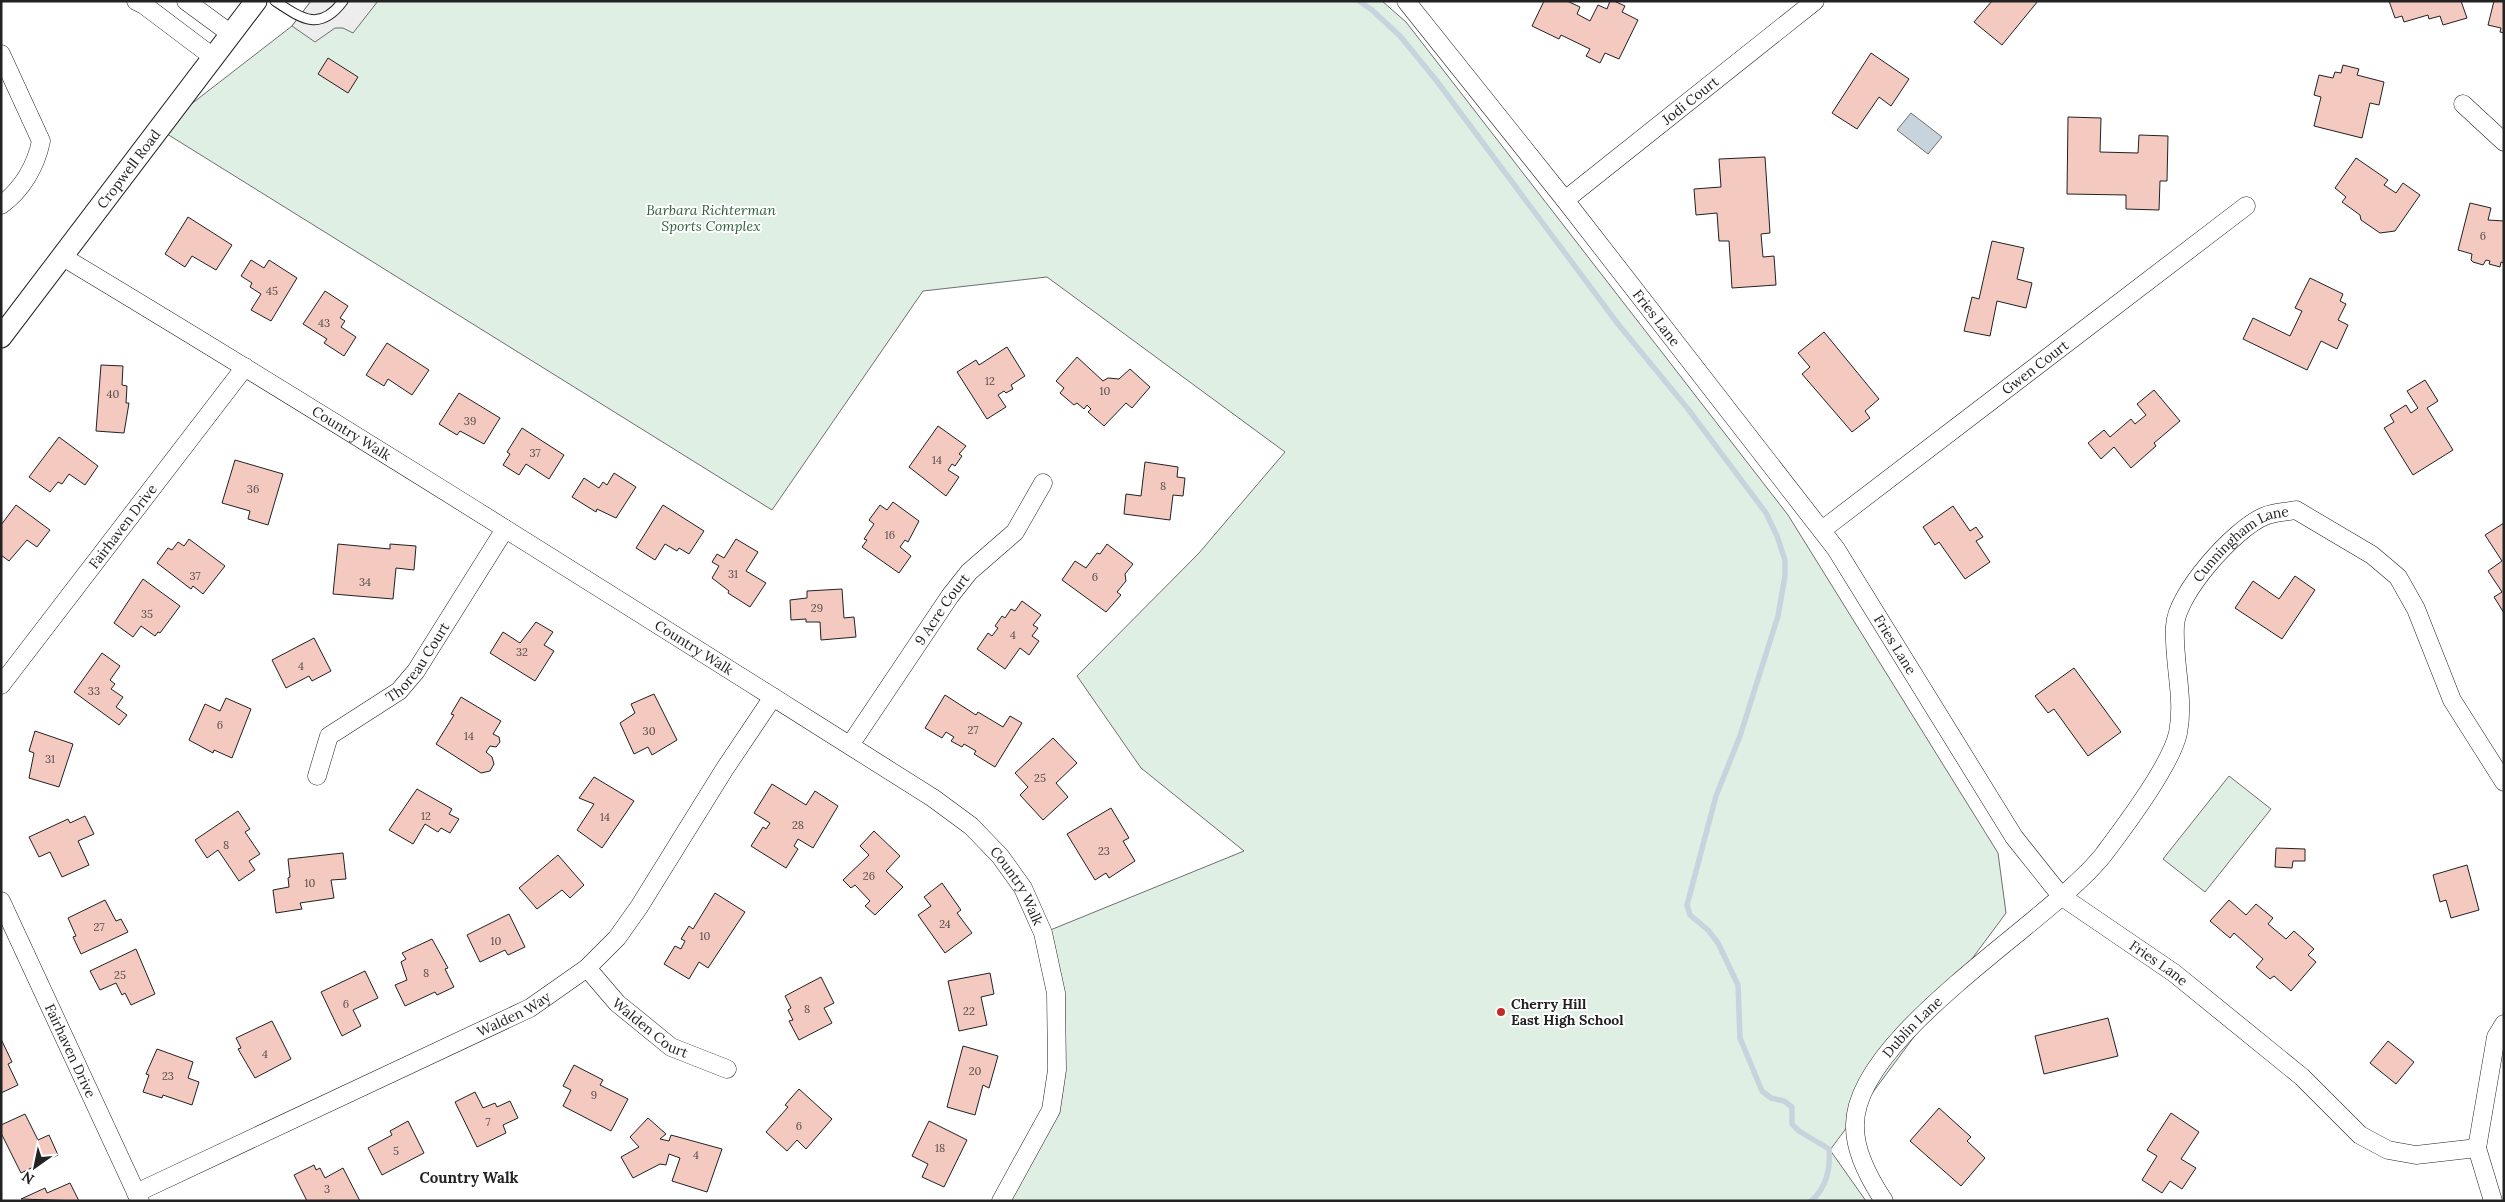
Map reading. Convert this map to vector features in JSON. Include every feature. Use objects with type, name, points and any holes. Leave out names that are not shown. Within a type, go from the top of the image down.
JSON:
[{"type":"street","points":[[136,1],[144,5],[213,58]]},
{"type":"street","points":[[186,1],[231,34]]},
{"type":"street","name":"Cropwell Road","points":[[1,337],[256,1]]},
{"type":"street","name":"Fries Lane","points":[[1406,1],[1565,200],[1836,549],[2014,837],[2061,896],[2174,973],[2302,1077],[2360,1135],[2388,1150],[2416,1155],[2477,1148]]},
{"type":"street","name":"Jodi Court","points":[[1565,200],[1814,1]]},
{"type":"street","points":[[1,54],[41,142],[38,155],[30,172],[12,197],[1,205]]},
{"type":"street","points":[[2463,104],[2504,142]]},
{"type":"street","name":"Gwen Court","points":[[1822,530],[2246,206]]},
{"type":"street","name":"Country Walk","points":[[63,257],[245,367],[850,745],[933,798],[971,826],[1000,856],[1023,888],[1043,933],[1056,993],[1057,1070],[1051,1110],[1001,1201]]},
{"type":"street","name":"Fairhaven Drive","points":[[1,685],[245,367]]},
{"type":"street","name":"9 Acre Court","points":[[850,745],[950,596],[969,572],[1015,532],[1043,483]]},
{"type":"street","name":"Cunningham Lane","points":[[2061,896],[2084,877],[2104,853],[2158,776],[2178,734],[2180,699],[2175,625],[2179,610],[2193,585],[2225,544],[2264,516],[2296,510],[2372,555],[2398,577],[2416,610],[2452,700],[2504,782]]},
{"type":"street","name":"Thoreau Court","points":[[317,776],[328,736],[399,691],[416,671],[505,529]]},
{"type":"street","name":"Walden Way","points":[[138,1197],[530,1008],[587,968],[617,938],[639,907],[773,697]]},
{"type":"street","name":"Dublin Lane","points":[[1884,1201],[1860,1154],[1854,1126],[1859,1104],[1869,1077],[1891,1048],[1962,977],[2061,896]]},
{"type":"street","name":"Fairhaven Drive","points":[[1,901],[138,1197]]},
{"type":"street","name":"Walden Court","points":[[587,968],[617,1003],[670,1047],[727,1069]]},
{"type":"street","points":[[2493,1201],[2477,1148],[2496,1037],[2504,1024]]},
{"type":"lane","points":[[275,1],[310,21],[321,20],[334,13],[343,1]]},
{"type":"green space","name":"Barbara Richterman Sports Complex","points":[[311,1],[1382,1],[1406,22],[1788,515],[1998,853],[2006,913],[1830,1150],[1866,1201],[1001,1201],[1051,1110],[1057,1070],[1043,933],[1244,851],[1141,768],[1077,676],[1199,553],[1285,452],[1047,277],[923,291],[772,510],[159,129],[292,26]]},
{"type":"green space","points":[[2229,776],[2271,809],[2205,892],[2163,859]]},
{"type":"shaded area","points":[[311,1],[378,1],[353,33],[343,28],[335,28],[315,42],[292,26]]},
{"type":"shaded area","points":[[1911,113],[1942,137],[1928,154],[1897,130]]},
{"type":"building","points":[[1544,1],[1567,1],[1580,7],[1577,14],[1590,21],[1598,5],[1607,9],[1610,1],[1614,1],[1625,6],[1622,12],[1638,20],[1619,59],[1605,53],[1600,63],[1586,56],[1590,49],[1561,35],[1559,39],[1532,26]]},
{"type":"building","points":[[1992,1],[2038,1],[2002,45],[1974,22]]},
{"type":"building","points":[[2389,1],[2461,1],[2467,18],[2443,25],[2440,16],[2429,19],[2428,15],[2404,22],[2402,16],[2395,18]]},
{"type":"building","points":[[2494,1],[2504,1],[2504,33],[2500,32],[2501,28],[2488,25]]},
{"type":"building","points":[[1871,53],[1909,79],[1891,106],[1879,97],[1857,129],[1832,113]]},
{"type":"building","points":[[328,58],[358,77],[348,93],[318,74]]},
{"type":"building","points":[[2343,65],[2359,69],[2357,75],[2384,82],[2379,105],[2370,103],[2362,138],[2314,126],[2321,97],[2314,95],[2319,75],[2333,78],[2335,72],[2341,73]]},
{"type":"building","points":[[2068,117],[2101,118],[2100,152],[2138,153],[2139,135],[2168,136],[2167,181],[2160,181],[2159,210],[2126,209],[2126,195],[2067,194]]},
{"type":"building","points":[[1765,157],[1770,233],[1761,234],[1763,257],[1774,256],[1776,285],[1732,288],[1729,241],[1719,241],[1717,213],[1696,215],[1694,189],[1721,187],[1719,159]]},
{"type":"building","points":[[2356,158],[2388,180],[2384,185],[2396,193],[2403,183],[2420,195],[2395,231],[2380,233],[2361,220],[2360,215],[2342,202],[2346,197],[2335,188]]},
{"type":"building","points":[[2470,203],[2491,208],[2488,220],[2504,221],[2504,263],[2501,262],[2500,267],[2489,264],[2490,261],[2486,260],[2483,265],[2473,262],[2471,260],[2472,254],[2458,250]]},
{"type":"building","points":[[188,217],[232,245],[216,270],[192,256],[185,267],[165,254]]},
{"type":"building","points":[[1992,241],[2024,248],[2017,279],[2032,283],[2026,308],[1997,301],[1990,336],[1964,331],[1972,297],[1979,299]]},
{"type":"building","points":[[251,260],[264,268],[269,260],[297,278],[271,321],[251,310],[261,294],[250,287],[252,283],[241,276]]},
{"type":"building","points":[[2310,278],[2343,294],[2340,301],[2346,304],[2338,320],[2348,325],[2337,349],[2321,341],[2307,370],[2243,339],[2253,318],[2290,336],[2302,311],[2295,308]]},
{"type":"building","points":[[325,291],[348,306],[340,318],[345,321],[341,327],[356,337],[344,356],[324,343],[327,339],[303,324]]},
{"type":"building","points":[[1824,332],[1879,399],[1865,411],[1870,418],[1852,432],[1802,374],[1810,367],[1798,353]]},
{"type":"building","points":[[387,343],[429,370],[412,395],[388,379],[384,386],[366,375]]},
{"type":"building","points":[[1007,347],[1025,376],[1011,385],[1013,389],[998,395],[1006,407],[987,419],[957,372],[976,360],[979,365]]},
{"type":"building","points":[[1077,357],[1103,381],[1108,378],[1119,379],[1130,369],[1150,387],[1132,408],[1126,403],[1104,426],[1088,412],[1091,409],[1087,405],[1084,409],[1077,403],[1074,405],[1060,393],[1064,388],[1056,381]]},
{"type":"building","points":[[101,365],[123,366],[122,385],[127,386],[126,403],[129,403],[124,433],[96,431]]},
{"type":"building","points":[[2425,380],[2438,401],[2427,408],[2453,450],[2413,475],[2384,428],[2394,422],[2390,415],[2406,405],[2411,413],[2418,408],[2407,391]]},
{"type":"building","points":[[2154,390],[2180,421],[2154,443],[2156,446],[2131,468],[2114,447],[2101,459],[2088,443],[2104,430],[2110,437],[2131,419],[2135,424],[2146,415],[2137,404]]},
{"type":"building","points":[[459,393],[500,418],[484,444],[460,431],[457,435],[439,424]]},
{"type":"building","points":[[938,426],[966,446],[959,454],[962,456],[955,466],[952,464],[948,470],[959,477],[946,496],[909,467]]},
{"type":"building","points":[[522,428],[564,455],[549,479],[526,464],[519,475],[503,465],[510,454],[507,452]]},
{"type":"building","points":[[59,437],[98,466],[85,485],[69,474],[62,484],[58,482],[50,492],[29,477]]},
{"type":"building","points":[[235,460],[283,474],[268,525],[248,519],[250,511],[222,503]]},
{"type":"building","points":[[1145,462],[1178,467],[1177,477],[1185,478],[1183,496],[1173,495],[1170,520],[1124,514],[1126,494],[1141,496]]},
{"type":"building","points":[[614,473],[636,487],[616,518],[597,509],[596,512],[572,497],[584,478],[599,488],[603,482],[607,485]]},
{"type":"building","points":[[893,502],[919,521],[908,542],[905,540],[900,547],[911,556],[899,573],[862,547],[867,540],[864,539],[874,524],[869,520],[880,505],[887,510]]},
{"type":"building","points":[[16,505],[50,530],[37,547],[27,540],[9,561],[1,555],[1,525]]},
{"type":"building","points":[[663,505],[704,531],[689,554],[679,548],[677,551],[665,544],[655,560],[636,548]]},
{"type":"building","points":[[1953,506],[1970,531],[1976,527],[1983,537],[1976,541],[1990,562],[1965,579],[1939,542],[1935,545],[1923,527]]},
{"type":"building","points":[[2504,523],[2504,613],[2494,597],[2502,592],[2488,571],[2502,561],[2485,535]]},
{"type":"building","points":[[189,539],[225,566],[203,594],[193,586],[191,589],[157,563],[168,548],[172,550],[178,542],[184,546]]},
{"type":"building","points":[[736,539],[758,552],[746,571],[766,583],[750,607],[728,593],[729,591],[712,578],[719,566],[712,562],[717,554],[724,558]]},
{"type":"building","points":[[338,544],[390,549],[390,544],[416,546],[414,570],[396,568],[393,599],[333,594]]},
{"type":"building","points":[[1107,544],[1133,564],[1125,574],[1126,581],[1117,592],[1121,595],[1106,612],[1062,580],[1075,561],[1086,568],[1097,553],[1100,554]]},
{"type":"building","points":[[2295,576],[2315,590],[2282,639],[2235,608],[2253,581],[2279,599]]},
{"type":"building","points":[[143,579],[180,606],[160,633],[158,632],[155,636],[141,626],[133,637],[114,623]]},
{"type":"building","points":[[842,589],[844,618],[854,617],[856,637],[821,640],[820,622],[806,622],[806,619],[791,620],[790,600],[807,598],[807,591]]},
{"type":"building","points":[[1022,601],[1041,615],[1033,625],[1038,628],[1032,636],[1039,641],[1029,655],[1020,648],[1005,669],[977,649],[988,633],[992,636],[998,628],[995,626],[1002,616],[1005,618],[1011,609],[1015,611]]},
{"type":"building","points":[[536,622],[553,632],[544,645],[554,651],[535,681],[490,653],[503,632],[520,643]]},
{"type":"building","points":[[314,638],[331,671],[312,681],[309,676],[286,688],[272,660]]},
{"type":"building","points":[[102,653],[120,666],[110,680],[115,684],[111,689],[123,697],[116,707],[127,715],[119,725],[74,692]]},
{"type":"building","points":[[2074,668],[2121,732],[2088,756],[2054,709],[2048,713],[2035,696]]},
{"type":"building","points":[[654,694],[677,740],[652,755],[648,747],[634,754],[620,723],[635,713],[631,704]]},
{"type":"building","points":[[945,695],[976,715],[978,712],[1003,727],[1010,716],[1022,723],[995,767],[974,754],[976,751],[964,744],[962,747],[951,741],[954,737],[946,732],[942,738],[925,728]]},
{"type":"building","points":[[461,697],[501,721],[493,734],[499,737],[500,742],[496,747],[490,746],[486,752],[492,757],[494,764],[490,771],[481,773],[436,744],[454,715],[451,714]]},
{"type":"building","points":[[226,698],[251,709],[232,758],[214,750],[213,753],[189,740],[205,704],[220,711]]},
{"type":"building","points":[[35,731],[73,744],[59,787],[29,778],[34,753],[29,751]]},
{"type":"building","points":[[1053,738],[1077,763],[1056,783],[1068,797],[1043,820],[1020,795],[1028,787],[1015,773]]},
{"type":"building","points":[[594,777],[634,801],[602,848],[577,830],[594,804],[579,798]]},
{"type":"building","points":[[772,784],[806,805],[815,791],[838,806],[813,848],[798,839],[794,846],[798,849],[786,868],[751,846],[763,827],[766,829],[770,823],[754,813]]},
{"type":"building","points":[[417,789],[452,809],[449,814],[459,819],[450,833],[441,828],[438,832],[425,824],[413,844],[389,830]]},
{"type":"building","points":[[1111,808],[1129,838],[1123,841],[1135,861],[1109,878],[1106,873],[1095,880],[1067,834]]},
{"type":"building","points":[[238,811],[250,829],[245,832],[260,854],[249,861],[255,870],[239,881],[218,850],[207,858],[195,840]]},
{"type":"building","points":[[85,816],[94,834],[78,841],[89,865],[62,877],[50,852],[39,857],[29,837],[68,819],[70,823]]},
{"type":"building","points":[[874,831],[900,856],[886,871],[903,887],[875,915],[865,906],[870,901],[855,885],[851,888],[843,880],[869,855],[860,846]]},
{"type":"building","points":[[2276,848],[2305,849],[2305,861],[2293,861],[2292,868],[2275,867]]},
{"type":"building","points":[[343,853],[346,879],[331,880],[334,898],[300,903],[302,909],[276,913],[273,890],[289,887],[288,859]]},
{"type":"building","points":[[558,855],[584,885],[570,898],[562,890],[537,909],[519,888]]},
{"type":"building","points":[[2467,865],[2479,910],[2451,918],[2446,900],[2440,902],[2433,875]]},
{"type":"building","points":[[942,883],[961,910],[957,913],[972,933],[945,953],[918,915],[931,906],[924,897]]},
{"type":"building","points":[[715,893],[745,912],[708,968],[699,962],[689,979],[664,964],[675,946],[681,949],[685,941],[681,939],[689,926],[693,929]]},
{"type":"building","points":[[105,900],[116,921],[121,919],[128,932],[81,954],[73,937],[76,936],[68,918]]},
{"type":"building","points":[[2229,900],[2246,915],[2256,904],[2273,918],[2268,924],[2286,939],[2294,931],[2314,949],[2308,955],[2316,962],[2291,991],[2274,976],[2270,979],[2256,967],[2263,959],[2234,933],[2230,938],[2210,921]]},
{"type":"building","points":[[509,914],[525,947],[508,955],[505,950],[480,962],[467,935]]},
{"type":"building","points":[[432,939],[448,968],[445,969],[454,987],[437,995],[435,992],[405,1006],[395,985],[407,980],[401,962],[406,959],[402,953]]},
{"type":"building","points":[[136,949],[155,994],[131,1005],[125,993],[122,995],[116,983],[100,990],[90,971]]},
{"type":"building","points":[[365,971],[378,998],[353,1010],[361,1026],[342,1036],[321,992]]},
{"type":"building","points":[[990,973],[994,994],[981,997],[987,1025],[959,1031],[948,981]]},
{"type":"building","points":[[821,977],[834,1003],[824,1008],[832,1023],[799,1040],[789,1021],[793,1020],[788,1010],[791,1008],[785,996]]},
{"type":"building","points":[[2108,1018],[2118,1056],[2044,1074],[2035,1036]]},
{"type":"building","points":[[272,1021],[291,1059],[255,1078],[238,1049],[241,1048],[236,1038]]},
{"type":"building","points":[[1,1039],[12,1062],[8,1064],[18,1085],[1,1093]]},
{"type":"building","points":[[2388,1041],[2414,1062],[2396,1084],[2370,1063]]},
{"type":"building","points":[[963,1046],[998,1056],[989,1088],[983,1085],[975,1115],[947,1107]]},
{"type":"building","points":[[157,1049],[193,1062],[188,1078],[199,1082],[192,1105],[163,1095],[162,1098],[143,1092],[149,1075],[146,1074]]},
{"type":"building","points":[[574,1065],[603,1080],[600,1085],[628,1099],[611,1131],[563,1106],[571,1090],[563,1086]]},
{"type":"building","points":[[799,1089],[832,1119],[806,1149],[797,1140],[787,1151],[766,1132],[788,1107],[785,1105]]},
{"type":"building","points":[[475,1092],[483,1108],[495,1103],[497,1107],[510,1101],[518,1118],[503,1125],[506,1133],[477,1147],[455,1102]]},
{"type":"building","points":[[1939,1108],[1971,1137],[1967,1141],[1985,1158],[1961,1186],[1910,1141]]},
{"type":"building","points":[[2171,1113],[2199,1132],[2181,1159],[2196,1168],[2182,1189],[2170,1181],[2162,1193],[2142,1180],[2157,1156],[2147,1150]]},
{"type":"building","points":[[25,1114],[38,1140],[49,1135],[58,1155],[21,1173],[1,1133],[1,1125]]},
{"type":"building","points":[[648,1118],[666,1134],[660,1139],[669,1141],[671,1135],[722,1149],[707,1192],[672,1181],[680,1158],[669,1154],[666,1165],[660,1164],[633,1178],[621,1157],[639,1147],[630,1137]]},
{"type":"building","points":[[408,1121],[424,1153],[382,1175],[368,1148],[392,1135],[390,1131]]},
{"type":"building","points":[[929,1121],[967,1140],[944,1187],[922,1177],[928,1164],[912,1156]]},
{"type":"building","points":[[314,1165],[316,1170],[320,1168],[325,1178],[343,1168],[360,1201],[307,1201],[294,1175]]},
{"type":"building","points":[[70,1183],[79,1201],[21,1199],[45,1188],[47,1193]]},
{"type":"waterway","points":[[1359,1],[1372,10],[1400,36],[1436,80],[1618,324],[1688,409],[1766,513],[1777,536],[1785,560],[1785,576],[1778,616],[1740,736],[1716,796],[1687,905],[1690,915],[1708,930],[1718,943],[1738,985],[1740,1038],[1762,1091],[1771,1098],[1784,1101],[1792,1107],[1792,1124],[1799,1131],[1829,1149],[1828,1171],[1824,1184],[1811,1201]]},
{"type":"place","name":"Cherry Hill East High School","points":[[1501,1012]]},
{"type":"district","name":"Country Walk","points":[[469,1177]]}]
